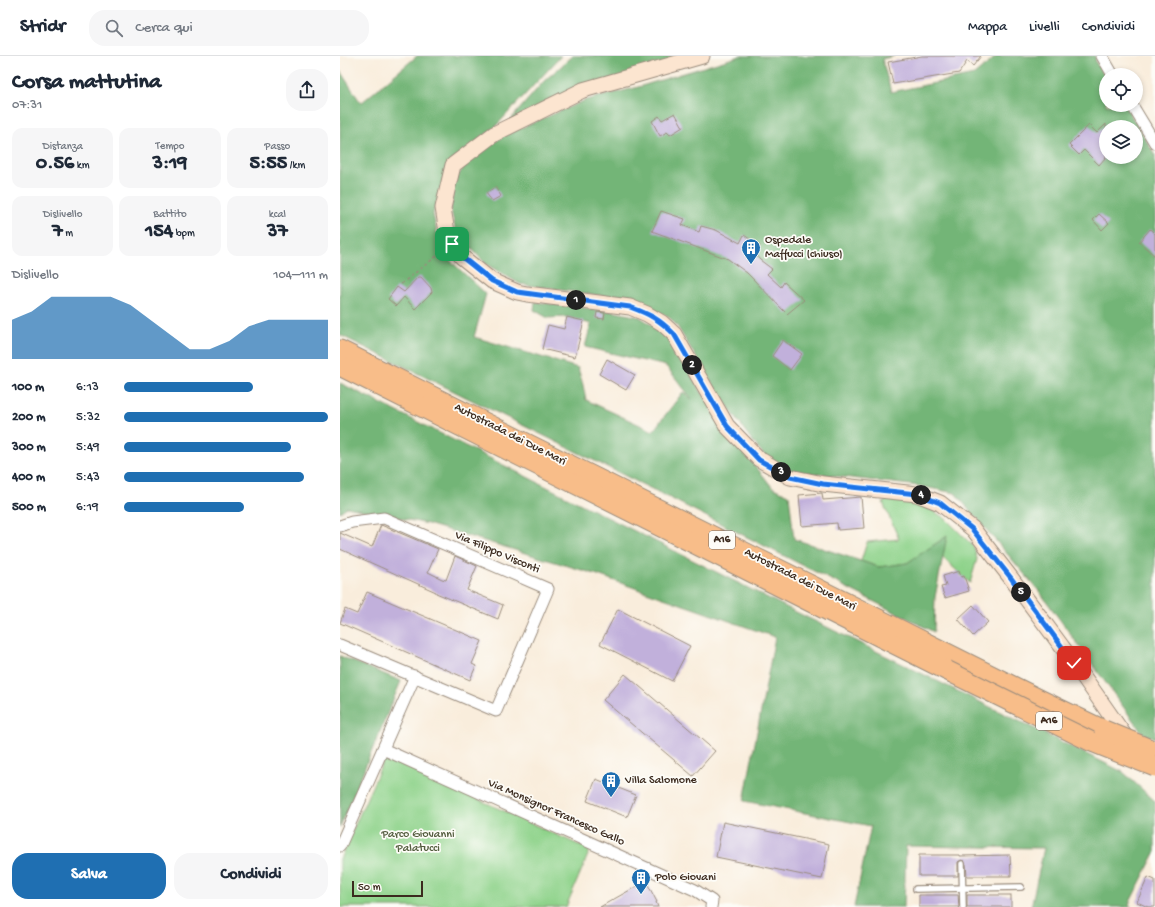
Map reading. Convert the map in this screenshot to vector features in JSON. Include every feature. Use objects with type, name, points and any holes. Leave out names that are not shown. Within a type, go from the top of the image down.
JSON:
[{"type":"highway","name":"Autostrada dei Due Mari","points":[[340,350],[1034,696],[1104,730],[1152,750]]},
{"type":"highway","name":"Autostrada dei Due Mari","points":[[340,366],[1078,736],[1155,767]]},
{"type":"main road","points":[[702,56],[583,90],[494,134],[453,165],[443,208],[447,232],[452,244],[462,257],[492,281],[517,292],[630,307],[662,322],[674,334],[727,426],[759,460],[790,477],[823,484],[917,494],[940,503],[972,529],[1011,578],[1074,663],[1155,779]]},
{"type":"street","points":[[1102,56],[1109,68]]},
{"type":"street","points":[[1136,112],[1155,143]]},
{"type":"street","name":"Via Filippo Visconti","points":[[340,526],[352,522],[384,518],[548,589],[496,711],[340,645]]},
{"type":"street","points":[[340,846],[415,676]]},
{"type":"street","name":"Via Monsignor Francesco Gallo","points":[[383,749],[695,890],[712,901],[711,907]]},
{"type":"lane","points":[[962,864],[964,907]]},
{"type":"lane","points":[[916,889],[1021,887]]},
{"type":"path","points":[[401,284],[452,244]]},
{"type":"green space","points":[[417,56],[561,56],[494,128],[448,164],[433,214],[441,252],[486,294],[474,337],[578,368],[586,400],[653,431],[683,392],[692,399],[666,366],[585,347],[591,324],[566,317],[548,318],[534,310],[535,302],[610,311],[640,317],[664,333],[710,405],[712,411],[772,487],[789,495],[794,539],[879,567],[907,563],[947,536],[935,597],[934,632],[668,497],[340,335],[340,71],[361,103]]},
{"type":"green space","points":[[573,56],[690,56],[505,126],[544,81]]},
{"type":"green space","points":[[740,56],[894,56],[882,59],[891,92],[974,75],[997,56],[1095,56],[1096,63],[1100,68],[1099,112],[1129,112],[1134,120],[1099,120],[1099,164],[1143,164],[1143,135],[1155,155],[1155,738],[1143,734],[1039,591],[955,493],[919,486],[793,471],[765,456],[750,438],[715,388],[677,326],[670,318],[631,300],[520,284],[486,264],[456,232],[451,210],[454,182],[469,159],[507,134],[586,100],[635,88]]},
{"type":"green space","points":[[340,383],[790,609],[1123,772],[1155,801],[1155,853],[1129,904],[1131,907],[1031,907],[1044,848],[906,846],[904,907],[854,907],[871,826],[744,801],[775,637],[595,574],[428,524],[347,507],[340,512]]},
{"type":"green space","points":[[888,499],[924,505],[946,519],[974,547],[977,559],[970,583],[942,557],[946,537],[907,563],[879,567],[861,561],[867,542],[899,539],[883,503]]},
{"type":"green space","points":[[340,656],[401,681],[340,827]]},
{"type":"green space","name":"Parco Giovanni Palatucci","points":[[385,757],[590,850],[566,907],[340,907],[340,859]]},
{"type":"building","points":[[922,56],[981,56],[973,66],[967,61],[959,73],[893,84],[888,62]]},
{"type":"building","points":[[675,113],[683,127],[670,135],[667,132],[660,136],[652,121],[659,116],[662,120]]},
{"type":"building","points":[[1089,125],[1097,133],[1099,131],[1099,165],[1084,150],[1079,155],[1069,145]]},
{"type":"building","points":[[495,187],[501,196],[492,201],[486,193]]},
{"type":"building","name":"Ospedale Maffucci (chiuso)","points":[[661,211],[685,219],[682,225],[699,232],[701,226],[716,230],[740,243],[744,235],[760,246],[754,253],[760,260],[772,269],[767,274],[781,287],[784,282],[804,300],[787,314],[747,273],[728,259],[652,231]]},
{"type":"building","points":[[1099,214],[1109,223],[1102,230],[1093,220]]},
{"type":"building","points":[[1150,229],[1155,234],[1155,256],[1139,242]]},
{"type":"building","points":[[418,277],[421,277],[431,288],[432,292],[415,309],[404,297],[396,306],[388,299],[397,287],[404,292]]},
{"type":"building","points":[[597,312],[605,313],[604,319],[596,318]]},
{"type":"building","points":[[567,317],[584,321],[575,357],[542,349],[548,325],[564,329]]},
{"type":"building","points":[[783,340],[802,354],[790,370],[772,356]]},
{"type":"building","points":[[607,359],[635,375],[626,390],[599,374]]},
{"type":"building","points":[[822,493],[823,500],[861,497],[864,528],[838,530],[837,523],[802,526],[799,495]]},
{"type":"building","points":[[381,525],[438,549],[428,572],[442,579],[446,580],[455,556],[477,566],[467,590],[503,605],[498,619],[436,593],[340,549],[340,533],[372,547]]},
{"type":"building","points":[[959,571],[961,577],[964,576],[969,591],[945,598],[941,587],[946,586],[943,576]]},
{"type":"building","points":[[367,592],[482,641],[472,664],[476,666],[470,680],[340,623],[345,609],[357,614]]},
{"type":"building","points":[[973,605],[988,622],[973,636],[958,619]]},
{"type":"building","points":[[618,609],[690,646],[672,681],[600,644]]},
{"type":"building","points":[[625,674],[715,751],[693,776],[603,700]]},
{"type":"building","name":"Villa Salomone","points":[[596,779],[636,795],[627,817],[587,801]]},
{"type":"building","points":[[723,822],[829,844],[822,879],[716,857]]},
{"type":"building","points":[[919,855],[1010,855],[1011,876],[967,876],[966,864],[962,860],[958,862],[958,876],[919,876]]},
{"type":"building","points":[[1148,877],[1155,880],[1155,907],[1148,907],[1137,902]]},
{"type":"building","name":"Polo Giovani","points":[[646,881],[658,907],[600,907]]},
{"type":"building","points":[[919,895],[958,895],[959,907],[919,907]]},
{"type":"building","points":[[967,895],[1011,895],[1011,907],[967,907]]},
{"type":"place","name":"Ospedale Maffucci (chiuso)","points":[[751,265]]},
{"type":"place","name":"Villa Salomone","points":[[611,798]]},
{"type":"place","name":"Polo Giovani","points":[[641,895]]},
{"type":"route","points":[[452,244],[462,257],[492,281],[517,292],[630,307],[662,322],[674,334],[727,426],[759,460],[790,477],[823,484],[917,494],[940,503],[972,529],[1011,578],[1074,663]]}]
